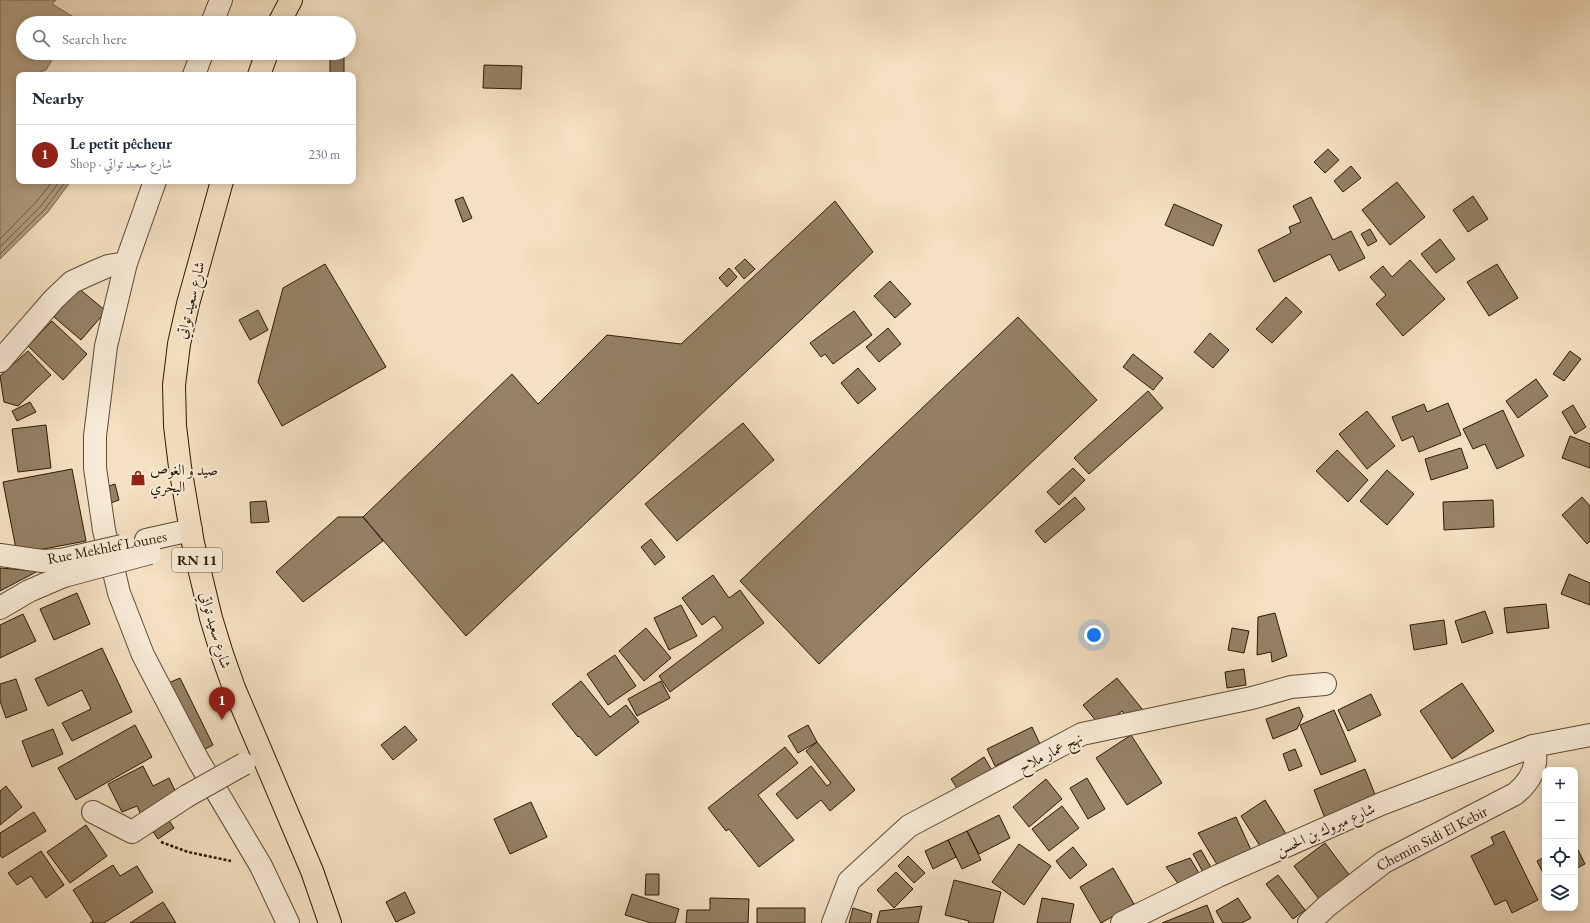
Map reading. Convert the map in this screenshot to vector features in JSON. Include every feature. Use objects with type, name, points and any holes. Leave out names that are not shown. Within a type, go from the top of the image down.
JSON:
[{"type":"main road","points":[[280,16],[281,0]]},
{"type":"main road","points":[[283,16],[291,0]]},
{"type":"main road","points":[[260,72],[264,60]]},
{"type":"main road","name":"شارع سعيد تواتي","points":[[221,184],[179,344],[174,385],[175,426],[180,467],[192,537],[211,618],[234,688],[253,760],[312,872],[330,923]]},
{"type":"street","points":[[215,16],[221,0]]},
{"type":"street","points":[[195,72],[199,60]]},
{"type":"street","points":[[155,184],[126,263],[106,346],[95,436],[95,468],[99,500],[110,559],[119,593],[143,655],[194,754],[261,866],[288,923]]},
{"type":"street","points":[[0,361],[54,299],[72,282],[108,266],[126,263]]},
{"type":"street","points":[[0,608],[29,591],[62,568],[192,537]]},
{"type":"street","name":"Rue Mekhlef Lounes","points":[[0,555],[42,561],[62,568]]},
{"type":"street","name":"نهج عمار ملاح","points":[[833,923],[849,881],[909,826],[1082,734],[1252,698],[1291,687],[1325,684]]},
{"type":"street","name":"شارع مبروك بن الحسن","points":[[1122,923],[1218,876],[1381,804],[1533,746],[1590,735]]},
{"type":"street","name":"Chemin Sidi El Kebir","points":[[1309,923],[1327,906],[1384,862],[1515,794],[1525,786],[1531,778],[1536,753],[1533,746]]},
{"type":"street","points":[[93,812],[132,832],[187,796],[253,760]]},
{"type":"path","points":[[132,832],[188,852],[221,860],[261,866]]},
{"type":"water","points":[[0,0],[56,0],[52,4],[72,16],[16,16],[16,60],[52,60],[46,70],[40,72],[16,72],[16,184],[69,184],[48,212],[0,259]]},
{"type":"building","points":[[330,60],[344,60],[344,72],[330,72]]},
{"type":"building","points":[[484,65],[522,66],[521,89],[483,88]]},
{"type":"building","points":[[1328,149],[1339,160],[1325,173],[1314,162]]},
{"type":"building","points":[[1351,166],[1361,178],[1343,192],[1334,181]]},
{"type":"building","points":[[1397,182],[1425,217],[1390,245],[1362,210]]},
{"type":"building","points":[[1473,196],[1488,219],[1468,232],[1453,210]]},
{"type":"building","points":[[463,197],[472,218],[463,222],[455,200]]},
{"type":"building","points":[[1311,197],[1333,240],[1351,231],[1365,258],[1339,271],[1330,254],[1274,282],[1258,250],[1291,233],[1289,227],[1301,222],[1293,206]]},
{"type":"building","points":[[835,201],[873,252],[466,636],[363,517],[512,374],[538,404],[607,335],[681,344]]},
{"type":"building","points":[[1174,204],[1222,225],[1213,246],[1165,225]]},
{"type":"building","points":[[1370,229],[1377,241],[1368,246],[1361,234]]},
{"type":"building","points":[[1440,239],[1455,259],[1436,273],[1421,254]]},
{"type":"building","points":[[745,259],[755,269],[744,279],[735,268]]},
{"type":"building","points":[[1410,260],[1445,299],[1403,336],[1376,304],[1386,295],[1370,277],[1383,266],[1392,277]]},
{"type":"building","points":[[325,264],[386,367],[282,426],[258,382],[283,288]]},
{"type":"building","points":[[1497,264],[1518,298],[1489,316],[1467,282]]},
{"type":"building","points":[[729,268],[737,277],[727,287],[719,278]]},
{"type":"building","points":[[890,281],[911,304],[895,318],[874,296]]},
{"type":"building","points":[[78,288],[106,311],[81,340],[54,317]]},
{"type":"building","points":[[1286,297],[1302,312],[1272,343],[1256,329]]},
{"type":"building","points":[[258,310],[268,330],[250,340],[239,320]]},
{"type":"building","points":[[854,311],[872,335],[833,364],[825,354],[821,357],[810,343]]},
{"type":"building","points":[[1018,317],[1097,400],[819,664],[740,581]]},
{"type":"building","points":[[52,321],[87,354],[63,380],[28,346]]},
{"type":"building","points":[[888,328],[901,344],[879,362],[866,347]]},
{"type":"building","points":[[1210,333],[1229,350],[1213,368],[1194,352]]},
{"type":"building","points":[[28,351],[51,375],[18,406],[4,402],[0,376]]},
{"type":"building","points":[[1570,351],[1581,359],[1564,381],[1553,374]]},
{"type":"building","points":[[1133,354],[1163,378],[1153,390],[1123,367]]},
{"type":"building","points":[[858,368],[876,389],[858,404],[841,383]]},
{"type":"building","points":[[1536,379],[1548,396],[1518,418],[1506,401]]},
{"type":"building","points":[[1148,391],[1163,408],[1089,474],[1074,458]]},
{"type":"building","points":[[30,402],[36,412],[17,421],[12,411]]},
{"type":"building","points":[[1448,403],[1461,435],[1419,452],[1413,436],[1402,441],[1392,417],[1424,404],[1427,412]]},
{"type":"building","points":[[1573,405],[1586,427],[1575,434],[1562,412]]},
{"type":"building","points":[[1503,410],[1524,456],[1497,469],[1485,444],[1473,449],[1463,429]]},
{"type":"building","points":[[1367,411],[1395,446],[1367,469],[1339,434]]},
{"type":"building","points":[[743,423],[774,460],[677,541],[645,504]]},
{"type":"building","points":[[46,425],[51,468],[18,472],[12,429]]},
{"type":"building","points":[[1570,436],[1590,444],[1590,468],[1562,458]]},
{"type":"building","points":[[1461,448],[1468,468],[1431,480],[1425,459]]},
{"type":"building","points":[[1337,450],[1368,480],[1348,502],[1316,471]]},
{"type":"building","points":[[1073,468],[1085,480],[1059,505],[1047,492]]},
{"type":"building","points":[[72,469],[86,541],[17,554],[3,482]]},
{"type":"building","points":[[1387,470],[1414,494],[1387,525],[1360,501]]},
{"type":"building","points":[[115,484],[119,500],[108,504],[103,488]]},
{"type":"building","points":[[1075,497],[1085,509],[1045,543],[1035,531]]},
{"type":"building","points":[[1582,497],[1590,506],[1590,541],[1587,544],[1562,515]]},
{"type":"building","points":[[1493,500],[1494,527],[1444,530],[1443,502]]},
{"type":"building","points":[[266,501],[269,522],[251,523],[250,502]]},
{"type":"building","points":[[338,517],[363,517],[383,541],[303,602],[276,572]]},
{"type":"building","points":[[651,539],[665,557],[655,565],[641,547]]},
{"type":"building","points":[[0,568],[38,571],[0,591]]},
{"type":"building","points":[[1569,574],[1590,583],[1590,605],[1561,594]]},
{"type":"building","points":[[713,575],[729,598],[740,590],[764,623],[670,692],[659,676],[723,628],[714,616],[702,625],[682,598]]},
{"type":"building","points":[[77,593],[90,624],[54,640],[40,609]]},
{"type":"building","points":[[1546,604],[1549,628],[1507,633],[1504,608]]},
{"type":"building","points":[[681,605],[697,636],[669,650],[654,618]]},
{"type":"building","points":[[1485,611],[1493,633],[1462,643],[1455,621]]},
{"type":"building","points":[[1275,613],[1287,656],[1272,662],[1271,652],[1257,655],[1258,617]]},
{"type":"building","points":[[23,614],[36,641],[0,658],[0,625]]},
{"type":"building","points":[[1444,620],[1447,644],[1414,650],[1410,625]]},
{"type":"building","points":[[646,628],[671,658],[644,681],[619,651]]},
{"type":"building","points":[[1232,628],[1249,631],[1244,653],[1228,650]]},
{"type":"building","points":[[102,648],[132,712],[72,741],[62,723],[91,709],[82,690],[48,706],[35,679]]},
{"type":"building","points":[[615,655],[636,686],[608,705],[587,674]]},
{"type":"building","points":[[1244,669],[1246,685],[1227,688],[1225,672]]},
{"type":"building","points":[[180,678],[213,745],[199,752],[166,684]]},
{"type":"building","points":[[1117,678],[1143,710],[1131,721],[1122,711],[1102,728],[1083,705]]},
{"type":"building","points":[[16,679],[27,710],[6,718],[0,701],[0,684]]},
{"type":"building","points":[[581,681],[610,717],[626,705],[639,722],[596,756],[579,736],[578,737],[552,704]]},
{"type":"building","points":[[661,681],[670,698],[637,716],[628,699]]},
{"type":"building","points":[[1462,683],[1494,731],[1452,759],[1420,711]]},
{"type":"building","points":[[1371,694],[1381,715],[1348,731],[1338,710]]},
{"type":"building","points":[[1299,707],[1303,716],[1297,729],[1273,739],[1266,719]]},
{"type":"building","points":[[1334,710],[1356,761],[1321,775],[1300,725]]},
{"type":"building","points":[[135,725],[152,757],[76,800],[58,768]]},
{"type":"building","points":[[808,725],[817,742],[798,753],[788,736]]},
{"type":"building","points":[[405,726],[417,740],[393,760],[381,745]]},
{"type":"building","points":[[1032,727],[1040,744],[995,766],[987,749]]},
{"type":"building","points":[[53,729],[63,754],[32,767],[22,741]]},
{"type":"building","points":[[1131,735],[1162,783],[1127,805],[1096,758]]},
{"type":"building","points":[[817,742],[855,790],[830,811],[821,800],[797,819],[776,794],[811,766],[827,786],[831,783],[806,751]]},
{"type":"building","points":[[785,747],[798,763],[758,795],[794,840],[759,867],[729,829],[726,831],[708,808]]},
{"type":"building","points":[[1295,749],[1302,766],[1289,771],[1283,754]]},
{"type":"building","points":[[984,757],[993,772],[960,793],[951,779]]},
{"type":"building","points":[[143,766],[153,786],[169,778],[180,801],[143,819],[137,806],[122,812],[108,784]]},
{"type":"building","points":[[1365,769],[1379,805],[1328,826],[1314,790]]},
{"type":"building","points":[[1087,778],[1105,809],[1088,819],[1070,788]]},
{"type":"building","points":[[1046,779],[1062,799],[1029,827],[1013,807]]},
{"type":"building","points":[[6,786],[22,807],[0,825],[0,791]]},
{"type":"building","points":[[1265,800],[1291,842],[1267,857],[1241,816]]},
{"type":"building","points":[[531,802],[547,837],[510,854],[494,819]]},
{"type":"building","points":[[1062,806],[1079,828],[1049,851],[1032,829]]},
{"type":"building","points":[[34,812],[46,831],[2,858],[0,855],[0,833]]},
{"type":"building","points":[[999,815],[1010,838],[979,854],[967,831]]},
{"type":"building","points":[[1236,817],[1256,861],[1224,876],[1198,833]]},
{"type":"building","points":[[168,819],[174,828],[158,839],[152,830]]},
{"type":"building","points":[[86,825],[107,856],[70,883],[47,852]]},
{"type":"building","points":[[967,831],[981,860],[962,869],[948,840]]},
{"type":"building","points":[[1504,831],[1538,900],[1512,913],[1506,900],[1495,905],[1471,856],[1494,844],[1491,837]]},
{"type":"building","points":[[948,840],[956,857],[933,869],[925,851]]},
{"type":"building","points":[[1325,843],[1350,876],[1319,899],[1294,866]]},
{"type":"building","points":[[1019,844],[1051,866],[1024,905],[992,882]]},
{"type":"building","points":[[1073,847],[1087,865],[1070,879],[1056,861]]},
{"type":"building","points":[[1201,850],[1216,876],[1208,881],[1193,854]]},
{"type":"building","points":[[1578,850],[1585,864],[1578,868]]},
{"type":"building","points":[[41,851],[64,885],[46,898],[31,876],[17,885],[8,873]]},
{"type":"building","points":[[908,856],[925,873],[914,883],[898,866]]},
{"type":"building","points":[[1190,858],[1203,880],[1182,889],[1166,867]]},
{"type":"building","points":[[1542,858],[1542,871],[1537,861]]},
{"type":"building","points":[[113,865],[120,876],[137,866],[153,892],[104,923],[90,923],[93,921],[73,890]]},
{"type":"building","points":[[1113,868],[1134,904],[1101,923],[1080,887]]},
{"type":"building","points":[[896,872],[913,889],[894,908],[877,890]]},
{"type":"building","points":[[646,874],[659,874],[659,895],[645,895]]},
{"type":"building","points":[[1278,875],[1305,910],[1293,919],[1266,884]]},
{"type":"building","points":[[954,880],[1001,892],[993,923],[968,923],[969,921],[945,915]]},
{"type":"building","points":[[405,892],[415,913],[396,922],[386,902]]},
{"type":"building","points":[[632,894],[679,909],[675,923],[651,923],[625,915]]},
{"type":"building","points":[[710,898],[749,899],[748,923],[686,923],[687,910],[710,910]]},
{"type":"building","points":[[1042,898],[1074,904],[1070,923],[1037,923]]},
{"type":"building","points":[[1238,898],[1251,918],[1242,923],[1223,923],[1216,911]]},
{"type":"building","points":[[163,902],[176,923],[130,923]]},
{"type":"building","points":[[1207,905],[1214,923],[1162,923]]},
{"type":"building","points":[[922,906],[918,923],[877,923],[880,911]]},
{"type":"building","points":[[757,908],[805,908],[805,923],[757,923]]},
{"type":"building","points":[[853,908],[872,914],[870,923],[849,923]]},
{"type":"place","name":"صيد و الغوص البحري","points":[[138,478]]},
{"type":"place","name":"Le petit pêcheur","points":[[222,720]]}]
